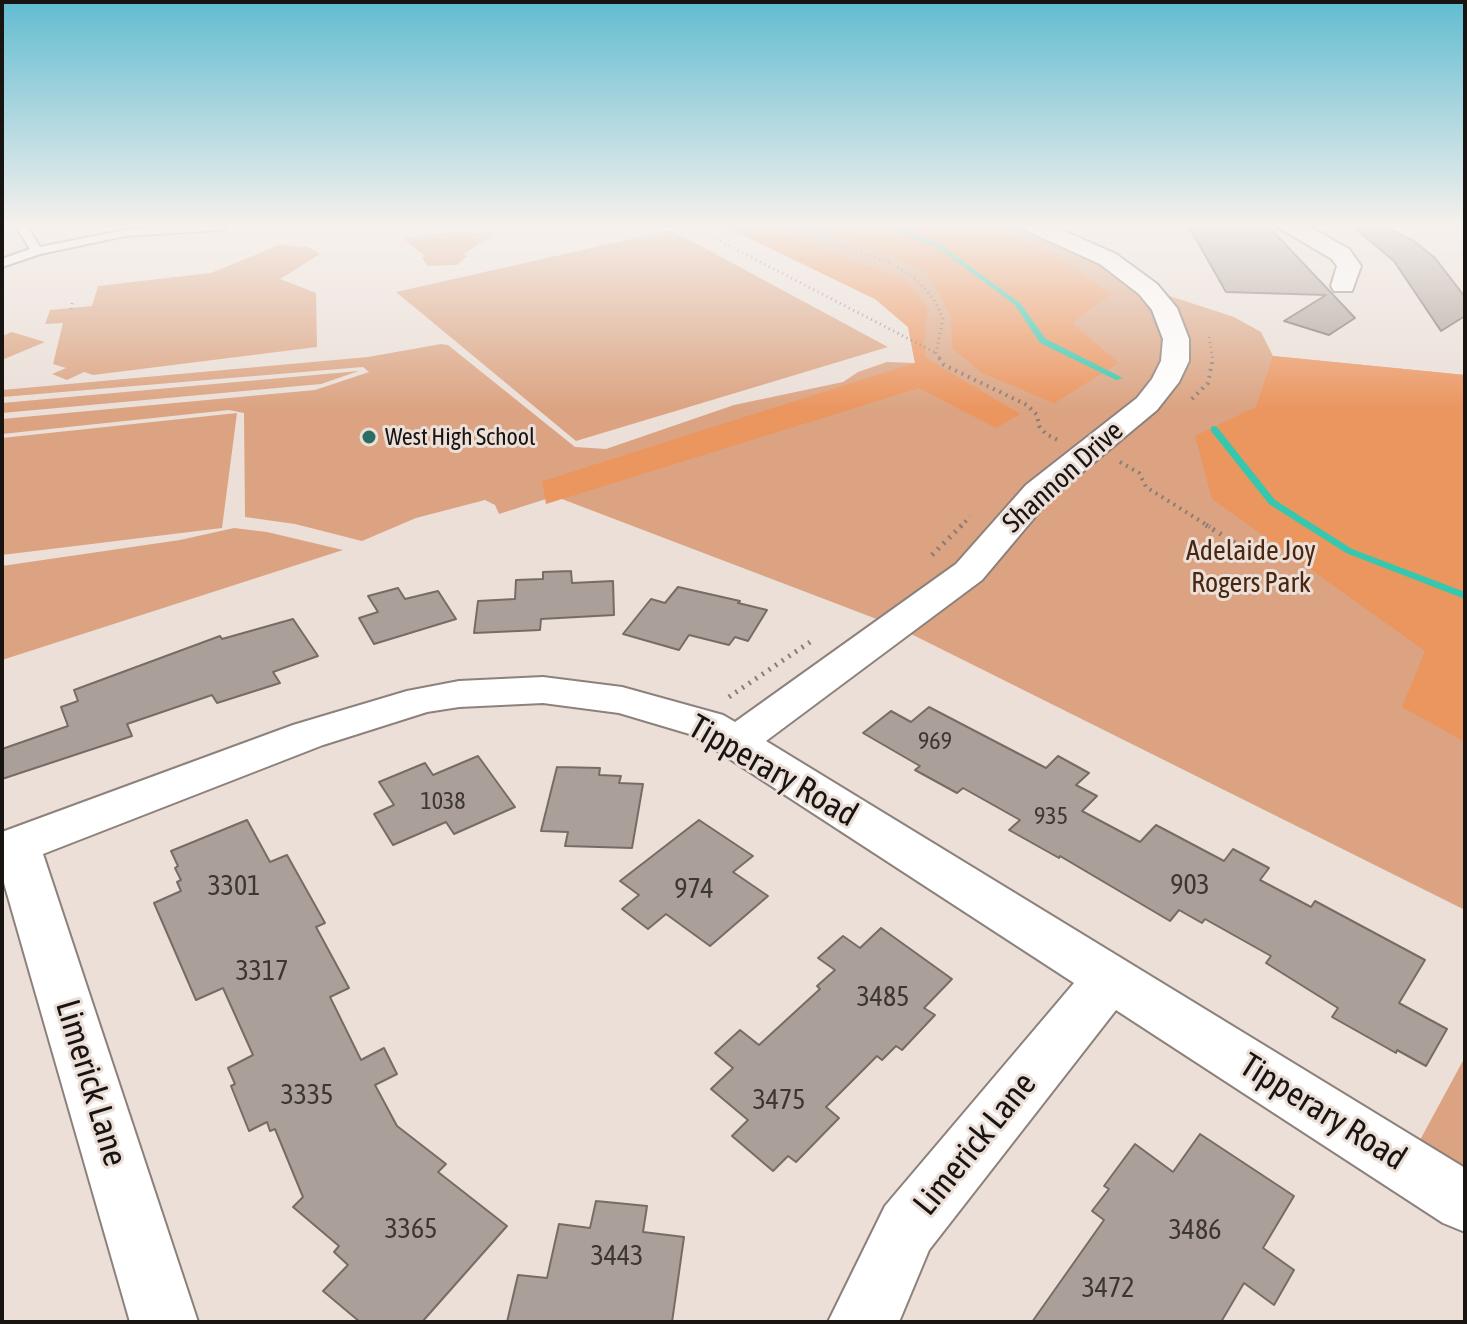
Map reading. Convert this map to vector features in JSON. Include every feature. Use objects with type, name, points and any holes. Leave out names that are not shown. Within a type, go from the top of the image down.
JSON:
[{"type":"street","name":"Shannon Drive","points":[[733,720],[969,572],[1038,492],[1147,404],[1165,382],[1175,361],[1176,339],[1164,308],[1145,287]]},
{"type":"street","name":"Tipperary Road","points":[[9,848],[308,735],[384,710],[459,694],[543,690],[595,696],[708,725],[733,720],[1109,979],[1465,1202]]},
{"type":"street","name":"Limerick Lane","points":[[9,848],[164,1322]]},
{"type":"street","name":"Limerick Lane","points":[[862,1322],[907,1228],[1109,979]]},
{"type":"path","points":[[808,287],[936,353],[944,365],[1027,405],[1037,415],[1039,426],[1057,440],[1050,444]]},
{"type":"path","points":[[923,287],[943,318],[936,353]]},
{"type":"path","points":[[71,309],[73,300]]},
{"type":"path","points":[[1125,463],[1139,473],[1146,487],[1256,556]]},
{"type":"path","points":[[927,561],[970,516]]},
{"type":"path","points":[[733,720],[822,633]]},
{"type":"green space","points":[[98,287],[300,287],[316,293],[317,347],[93,375],[84,372],[67,380],[52,374],[66,368],[53,364],[63,323],[45,324],[50,310],[92,306]]},
{"type":"green space","points":[[419,287],[776,287],[888,347],[576,441],[396,292]]},
{"type":"green space","name":"Adelaide Joy Rogers Park","points":[[850,287],[1144,287],[1234,317],[1261,332],[1273,356],[1465,375],[1465,910],[895,626],[554,496],[915,364],[543,481],[546,499],[499,514],[495,505],[485,500],[416,518],[362,541],[295,524],[245,517],[244,413],[229,410],[2,434],[2,419],[315,390],[369,372],[363,367],[2,397],[2,390],[368,357],[441,344],[448,345],[575,447],[606,449],[734,405],[843,382],[858,372],[887,362],[915,363],[908,327],[875,299]]},
{"type":"green space","points":[[12,332],[45,342],[2,360],[2,336]]},
{"type":"green space","points":[[359,371],[321,384],[2,413],[2,403]]},
{"type":"green space","points":[[237,413],[222,528],[2,555],[2,438]]},
{"type":"green space","points":[[234,528],[267,532],[343,550],[2,660],[2,566],[180,540]]},
{"type":"green space","points":[[1465,1057],[1465,1202],[1407,1164]]},
{"type":"shaded area","points":[[850,287],[911,287],[928,308],[925,357],[1020,414],[996,428],[919,388],[546,504],[542,481],[915,363],[908,327],[875,299]]},
{"type":"shaded area","points":[[935,287],[1100,287],[1111,294],[1072,323],[1119,363],[1054,403],[982,373],[952,348],[951,316]]},
{"type":"shaded area","points":[[1273,356],[1465,375],[1465,742],[1402,707],[1425,651],[1212,499],[1195,436],[1256,407]]},
{"type":"building","points":[[1223,287],[1325,287],[1355,318],[1329,335],[1284,321],[1326,295],[1226,292]]},
{"type":"building","points":[[1411,287],[1457,287],[1465,297],[1465,316],[1441,331]]},
{"type":"building","points":[[571,571],[572,583],[613,581],[614,615],[541,619],[540,630],[474,633],[478,601],[515,599],[516,580],[543,579],[543,572]]},
{"type":"building","points":[[678,587],[767,610],[748,641],[735,637],[729,645],[689,635],[679,650],[623,634],[651,599],[665,603]]},
{"type":"building","points":[[398,588],[405,599],[438,591],[456,619],[374,644],[359,618],[378,612],[368,596]]},
{"type":"building","points":[[293,619],[318,656],[273,672],[280,683],[217,703],[212,695],[127,724],[132,736],[2,779],[2,749],[68,726],[61,707],[78,701],[74,690],[220,636],[222,639]]},
{"type":"building","points":[[929,707],[1046,768],[1058,756],[1089,773],[1076,785],[1097,796],[1082,811],[1140,842],[1156,825],[1224,861],[1233,849],[1269,868],[1260,880],[1311,907],[1315,901],[1425,960],[1399,1003],[1447,1029],[1426,1066],[1332,1017],[1338,1008],[1266,963],[1271,956],[1205,919],[1202,923],[1179,910],[1170,921],[1060,856],[1009,830],[1020,820],[963,788],[957,793],[915,770],[920,766],[863,733],[891,711],[911,722]]},
{"type":"building","points":[[478,756],[515,807],[454,834],[446,822],[393,845],[374,814],[394,805],[379,782],[425,763],[433,775]]},
{"type":"building","points":[[557,767],[600,768],[599,775],[621,776],[619,783],[643,784],[632,848],[565,846],[568,832],[541,831]]},
{"type":"building","points":[[247,820],[270,862],[287,855],[325,923],[316,927],[349,988],[330,997],[361,1060],[384,1048],[397,1074],[375,1085],[397,1126],[446,1164],[438,1172],[507,1226],[422,1322],[360,1322],[323,1291],[348,1265],[334,1252],[339,1246],[293,1207],[303,1197],[275,1129],[270,1131],[267,1122],[249,1131],[231,1086],[235,1084],[228,1068],[253,1055],[223,988],[196,1000],[154,903],[181,891],[177,882],[181,880],[175,868],[178,866],[171,851]]},
{"type":"building","points":[[699,820],[753,856],[733,872],[768,896],[710,946],[666,914],[648,929],[622,909],[639,895],[620,881]]},
{"type":"building","points":[[881,928],[952,979],[924,1008],[935,1015],[902,1050],[896,1046],[882,1060],[877,1056],[826,1107],[839,1118],[796,1162],[788,1156],[773,1171],[732,1136],[748,1120],[711,1089],[733,1068],[715,1053],[740,1030],[759,1045],[820,989],[817,986],[835,970],[818,958],[843,936],[860,948]]},
{"type":"building","points":[[1200,1134],[1294,1196],[1263,1248],[1294,1270],[1274,1305],[1244,1283],[1221,1322],[1032,1322],[1104,1220],[1092,1211],[1109,1189],[1104,1186],[1135,1144],[1173,1172]]},
{"type":"building","points":[[596,1201],[647,1206],[643,1232],[684,1237],[672,1322],[507,1322],[518,1275],[547,1278],[559,1224],[590,1228]]},
{"type":"waterway","points":[[995,287],[1018,304],[1043,341],[1119,378]]},
{"type":"waterway","points":[[1214,429],[1272,502],[1349,551],[1465,596]]},
{"type":"place","name":"West High School","points":[[369,437]]}]
